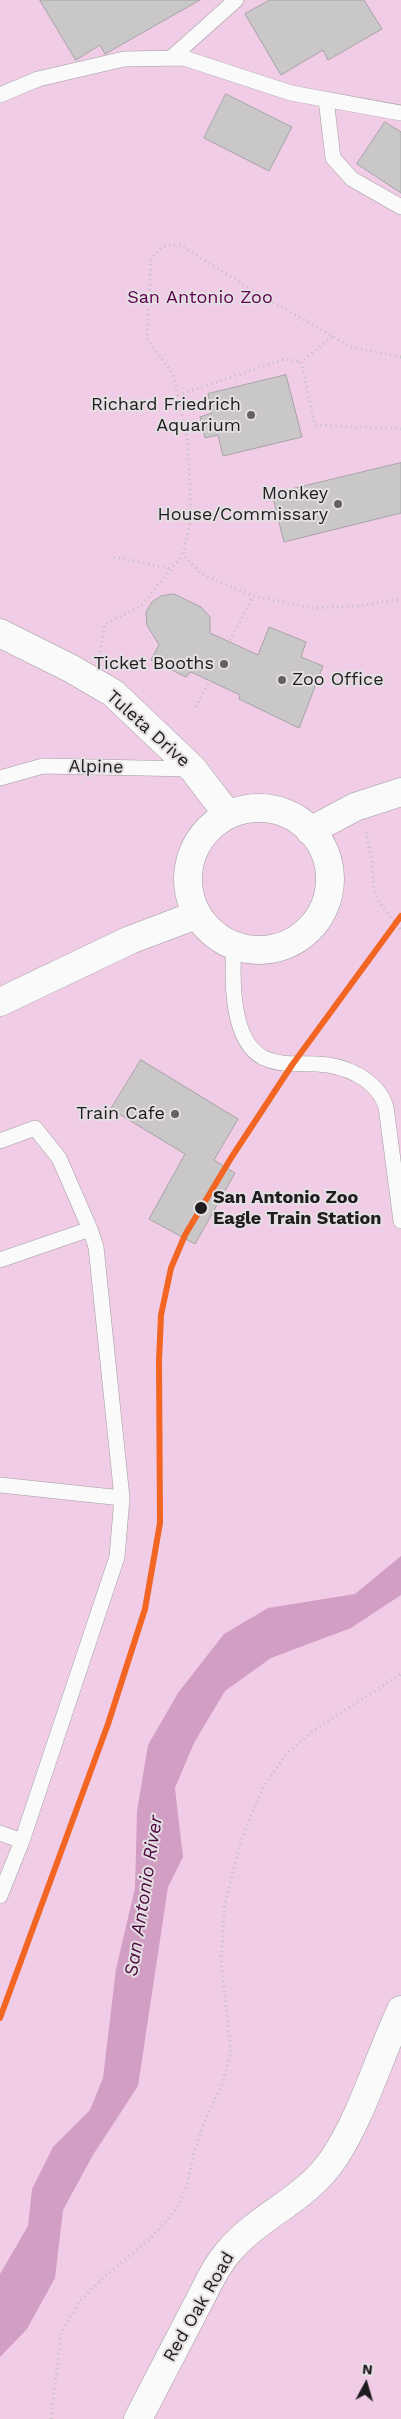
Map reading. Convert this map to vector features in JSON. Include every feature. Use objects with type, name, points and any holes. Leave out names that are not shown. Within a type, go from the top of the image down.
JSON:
[{"type":"street","name":"Tuleta Drive","points":[[0,633],[70,668],[113,693],[193,769],[228,815]]},
{"type":"street","points":[[310,831],[354,807],[401,792]]},
{"type":"street","points":[[261,808],[278,811],[294,818],[310,831],[326,857],[330,876],[329,895],[322,912],[311,928],[297,940],[280,948],[261,951],[234,946],[224,942],[209,931],[196,915],[188,893],[188,870],[195,847],[209,828],[228,815],[244,810],[261,808]]},
{"type":"street","points":[[0,1002],[130,940],[196,915]]},
{"type":"street","name":"Red Oak Road","points":[[138,2419],[213,2274],[229,2250],[250,2230],[304,2193],[319,2179],[335,2157],[347,2135],[401,2010]]},
{"type":"lane","points":[[171,58],[236,0]]},
{"type":"lane","points":[[0,95],[38,80],[124,59],[184,58],[290,92],[401,113]]},
{"type":"lane","points":[[326,100],[333,158],[352,179],[401,207]]},
{"type":"lane","name":"Alpine","points":[[0,778],[43,766],[193,769]]},
{"type":"lane","points":[[234,946],[231,980],[234,998],[242,1031],[252,1047],[263,1057],[292,1066],[330,1065],[343,1068],[376,1087],[382,1095],[386,1107],[401,1221]]},
{"type":"lane","points":[[0,1142],[35,1128],[59,1158],[90,1229],[96,1247],[122,1498],[118,1557],[22,1841],[0,1896]]},
{"type":"lane","points":[[0,1260],[90,1229]]},
{"type":"lane","points":[[0,1484],[122,1498]]},
{"type":"lane","points":[[0,1833],[22,1841]]},
{"type":"path","points":[[100,652],[105,624],[141,606],[183,555],[191,517],[188,441],[174,374],[147,339],[151,259],[163,246],[180,245],[351,347],[401,357]]},
{"type":"path","points":[[178,395],[285,359],[301,362],[332,337]]},
{"type":"path","points":[[301,362],[315,425],[401,429]]},
{"type":"path","points":[[183,555],[202,574],[254,596],[312,608],[356,606],[401,599]]},
{"type":"path","points":[[114,557],[172,569]]},
{"type":"path","points":[[196,707],[254,596]]},
{"type":"path","points":[[354,807],[364,823],[367,834],[374,889],[379,902],[401,930]]},
{"type":"path","points":[[51,2419],[61,2333],[79,2302],[104,2276],[150,2238],[176,2210],[187,2185],[195,2149],[206,2118],[223,2082],[231,2052],[221,1959],[226,1903],[241,1840],[262,1789],[288,1752],[313,1731],[401,1674]]},
{"type":"green space","name":"San Antonio Zoo","points":[[0,0],[401,0],[401,2419],[0,2419]]},
{"type":"water","name":"San Antonio River","points":[[401,1556],[401,1595],[351,1628],[271,1658],[225,1691],[194,1743],[175,1788],[183,1857],[168,1887],[138,2086],[93,2155],[63,2210],[55,2278],[27,2329],[0,2357],[0,2274],[28,2226],[32,2189],[53,2147],[90,2110],[103,2078],[116,1969],[135,1888],[137,1811],[148,1745],[178,1693],[224,1634],[268,1608],[355,1594]]},
{"type":"building","points":[[40,0],[200,0],[105,54],[100,45],[76,60]]},
{"type":"building","points":[[270,0],[364,0],[382,29],[328,60],[323,50],[281,75],[245,14]]},
{"type":"building","points":[[226,94],[292,127],[269,171],[204,138]]},
{"type":"building","points":[[385,122],[401,132],[401,193],[357,164]]},
{"type":"building","name":"Richard Friedrich Aquarium","points":[[286,375],[302,437],[223,456],[218,435],[205,438],[200,417],[212,413],[208,394]]},
{"type":"building","name":"Monkey House/Commissary","points":[[401,463],[401,513],[284,542],[272,494]]},
{"type":"building","points":[[174,594],[201,607],[210,617],[210,633],[258,655],[269,627],[306,642],[301,657],[323,666],[299,728],[239,699],[240,695],[191,672],[186,677],[151,660],[159,645],[147,625],[146,612],[152,602],[161,596]]},
{"type":"building","points":[[141,1060],[238,1119],[214,1160],[235,1173],[195,1244],[149,1219],[185,1154],[111,1109]]},
{"type":"transit line","points":[[0,2018],[108,1724],[145,1609],[160,1523],[159,1361],[161,1315],[171,1268],[185,1235],[231,1158],[292,1065],[401,916]]},
{"type":"place","name":"Richard Friedrich Aquarium","points":[[251,415]]},
{"type":"place","name":"Monkey House/Commissary","points":[[338,504]]},
{"type":"place","name":"Ticket Booths","points":[[224,664]]},
{"type":"place","name":"Zoo Office","points":[[282,680]]},
{"type":"place","name":"Train Cafe","points":[[175,1114]]},
{"type":"place","name":"San Antonio Zoo Eagle Train Station","points":[[201,1208]]}]
